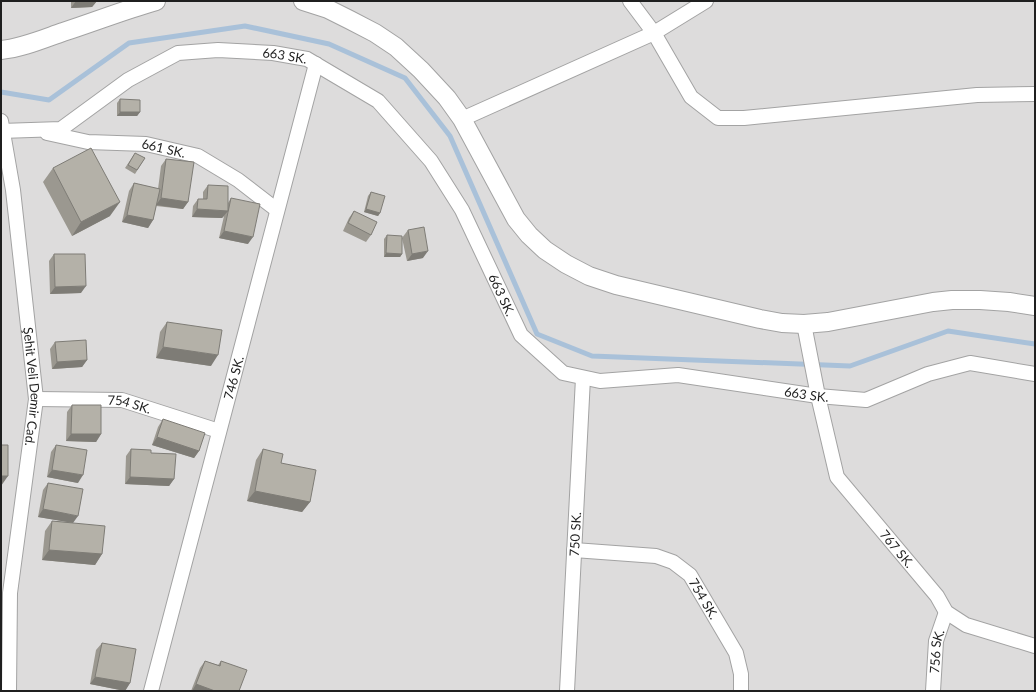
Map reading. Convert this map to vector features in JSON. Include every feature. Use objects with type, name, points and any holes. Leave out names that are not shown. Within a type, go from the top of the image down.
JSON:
[{"type":"street","points":[[1,50],[30,44],[134,7],[156,1]]},
{"type":"street","points":[[303,1],[329,5],[350,20],[375,33],[396,48],[421,70],[447,98],[462,119],[516,219],[545,250],[566,264],[589,276],[616,285],[760,320],[782,323],[804,324],[828,322],[933,302],[952,300],[1009,302],[1035,306]]},
{"type":"street","points":[[630,1],[654,33],[691,97],[718,118],[744,118],[977,95],[1035,94]]},
{"type":"street","points":[[462,119],[654,33],[706,1]]},
{"type":"street","name":"663 SK.","points":[[32,130],[60,129],[128,80],[178,53],[218,50],[273,53],[307,59],[378,101],[431,162],[462,210],[521,335],[563,373],[600,381],[678,375],[818,392],[866,400],[928,374],[970,363],[1035,374]]},
{"type":"street","name":"746 SK.","points":[[150,691],[316,64]]},
{"type":"street","points":[[2,128],[32,130]]},
{"type":"street","name":"Şehit Veli Demir Cad.","points":[[2,128],[13,190],[36,399],[10,593],[9,691]]},
{"type":"street","name":"661 SK.","points":[[32,130],[88,142],[146,144],[198,156],[238,180],[277,210]]},
{"type":"street","name":"767 SK.","points":[[804,324],[836,477],[937,596],[946,612],[966,625],[1035,646]]},
{"type":"street","name":"750 SK.","points":[[567,691],[583,378]]},
{"type":"street","name":"754 SK.","points":[[36,399],[122,400],[219,432]]},
{"type":"street","name":"754 SK.","points":[[574,550],[656,556],[673,562],[690,575],[736,653],[741,674],[741,691]]},
{"type":"street","name":"756 SK.","points":[[934,691],[936,641],[946,612]]},
{"type":"shaded area","points":[[1,1],[1035,1],[1035,691],[1,691]]},
{"type":"building","points":[[120,99],[140,100],[140,112],[120,112]]},
{"type":"building","points":[[91,148],[120,202],[81,222],[53,168]]},
{"type":"building","points":[[135,153],[145,158],[137,170],[128,165]]},
{"type":"building","points":[[166,159],[194,162],[188,202],[161,198]]},
{"type":"building","points":[[134,183],[160,189],[153,220],[127,215]]},
{"type":"building","points":[[208,185],[228,186],[228,211],[197,209],[198,199],[207,199]]},
{"type":"building","points":[[371,192],[385,196],[380,213],[366,209]]},
{"type":"building","points":[[231,198],[260,204],[253,237],[224,231]]},
{"type":"building","points":[[354,211],[377,222],[371,235],[348,223]]},
{"type":"building","points":[[424,227],[428,251],[412,254],[408,230]]},
{"type":"building","points":[[387,235],[402,236],[402,254],[386,253]]},
{"type":"building","points":[[54,254],[85,254],[86,286],[55,287]]},
{"type":"building","points":[[167,322],[222,330],[218,355],[163,347]]},
{"type":"building","points":[[86,340],[87,360],[57,362],[55,342]]},
{"type":"building","points":[[72,405],[101,405],[101,434],[71,434]]},
{"type":"building","points":[[163,419],[205,433],[199,451],[157,437]]},
{"type":"building","points":[[1,445],[8,445],[8,476],[1,476]]},
{"type":"building","points":[[56,445],[87,450],[83,475],[52,470]]},
{"type":"building","points":[[131,449],[151,450],[151,453],[176,454],[174,479],[130,477]]},
{"type":"building","points":[[263,449],[283,454],[281,463],[316,470],[310,502],[255,491]]},
{"type":"building","points":[[48,483],[83,489],[78,516],[43,509]]},
{"type":"building","points":[[52,521],[105,526],[102,554],[49,550]]},
{"type":"building","points":[[102,643],[136,649],[130,683],[95,677]]},
{"type":"building","points":[[205,661],[220,666],[221,661],[247,670],[239,691],[215,691],[196,684]]},
{"type":"waterway","points":[[1,92],[49,100],[129,43],[245,26],[329,44],[405,78],[450,136],[537,334],[592,356],[850,366],[948,331],[1035,344]]}]
